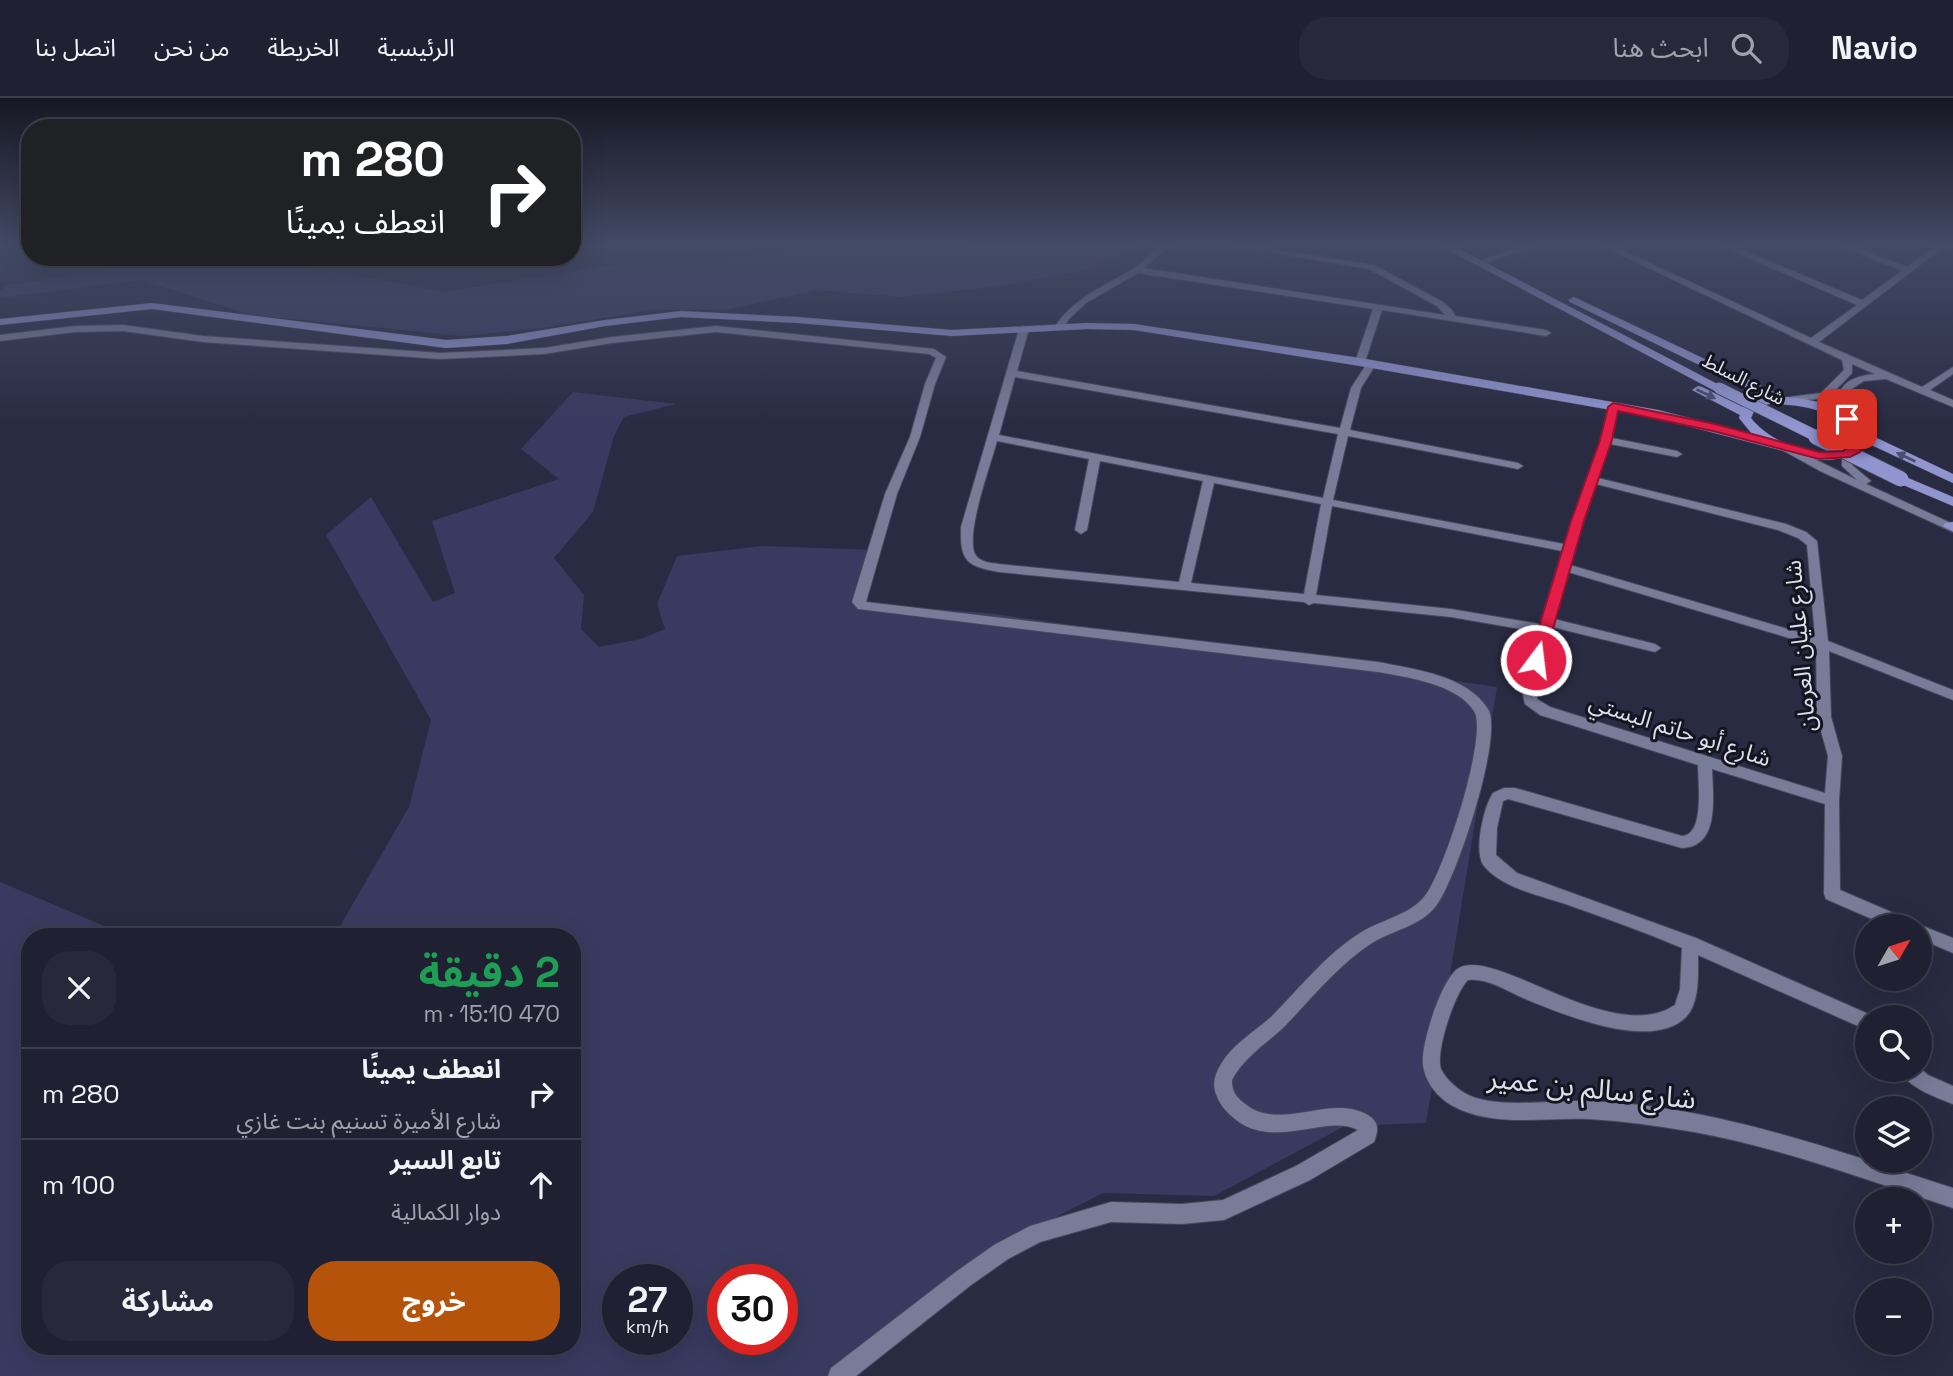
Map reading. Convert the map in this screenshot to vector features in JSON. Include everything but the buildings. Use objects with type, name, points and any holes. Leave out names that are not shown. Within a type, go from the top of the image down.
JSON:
[{"type":"main road","points":[[0,322],[152,306],[446,344],[507,340],[605,323],[681,314],[798,320],[935,332],[1116,326],[1159,330],[1366,363],[1613,407],[1686,421],[1819,456],[1846,454],[1856,450],[1860,443],[1858,435],[1849,423],[1828,411],[1786,400],[1587,306]]},
{"type":"main road","points":[[1546,306],[1626,353],[1746,415],[1753,429],[1783,447]]},
{"type":"main road","name":"شارع السلط","points":[[1562,306],[1953,502]]},
{"type":"main road","name":"شارع السلط","points":[[1574,306],[1722,385]]},
{"type":"main road","points":[[1746,415],[1749,407],[1756,402],[1786,400]]},
{"type":"main road","points":[[1686,421],[1720,422],[1746,415]]},
{"type":"main road","points":[[1858,435],[1953,479]]},
{"type":"main road","name":"شارع السلط","points":[[1904,476],[1953,494]]},
{"type":"street","points":[[1059,328],[1078,306]]},
{"type":"street","points":[[1357,306],[1546,333]]},
{"type":"street","points":[[1442,306],[1449,312],[1451,319]]},
{"type":"street","points":[[1734,306],[1953,404]]},
{"type":"street","points":[[1812,342],[1861,306]]},
{"type":"street","points":[[1309,601],[1327,503],[1356,388],[1366,363],[1378,309]]},
{"type":"street","points":[[0,338],[75,329],[123,328],[203,339],[440,356],[544,351],[612,340],[716,329],[931,351],[941,357],[930,384],[915,437],[880,529],[858,601],[862,606],[1378,667],[1441,682],[1479,706],[1485,715],[1486,728],[1475,784],[1438,893],[1412,917],[1367,937],[1332,964],[1270,1029],[1240,1052],[1223,1079],[1227,1099],[1239,1113],[1248,1118],[1266,1123],[1356,1117],[1368,1125],[1367,1135],[1303,1173],[1224,1210],[1182,1214],[1111,1212],[1037,1233],[1001,1252],[964,1278],[839,1376]]},
{"type":"street","points":[[1024,329],[967,527],[967,553],[971,560],[999,568],[1309,601],[1451,613],[1546,626],[1654,648]]},
{"type":"street","points":[[1846,358],[1849,372],[1843,384],[1842,400],[1849,423]]},
{"type":"street","points":[[1922,391],[1953,370]]},
{"type":"street","points":[[1012,373],[1518,466]]},
{"type":"street","points":[[1786,400],[1824,396],[1843,384],[1864,378],[1888,376]]},
{"type":"street","name":"شارع أبو حاتم البستي","points":[[1613,407],[1606,440],[1546,626],[1529,690],[1530,701],[1557,715],[1832,801]]},
{"type":"street","points":[[992,437],[1569,549]]},
{"type":"street","points":[[1606,440],[1676,454]]},
{"type":"street","points":[[1783,447],[1824,469],[1952,525]]},
{"type":"street","points":[[1846,454],[1845,463],[1858,477],[1952,525]]},
{"type":"street","points":[[1081,530],[1096,458]]},
{"type":"street","points":[[1184,588],[1209,480]]},
{"type":"street","name":"شارع عليان العرمان","points":[[1592,480],[1782,527],[1813,544],[1822,643],[1824,717],[1835,756],[1832,894],[1878,914]]},
{"type":"street","points":[[1563,567],[1822,643],[1953,695]]},
{"type":"street","points":[[1705,763],[1702,832],[1695,840],[1682,842],[1510,793],[1496,799],[1490,822],[1489,861],[1506,875],[1690,943],[1855,1017]]},
{"type":"street","points":[[1932,937],[1953,946]]},
{"type":"street","name":"شارع سالم بن عمير","points":[[1690,943],[1687,994],[1681,1011],[1666,1021],[1652,1024],[1597,1016],[1551,1002],[1486,975],[1464,973],[1458,977],[1441,1017],[1431,1064],[1437,1081],[1467,1104],[1490,1108],[1582,1110],[1672,1120],[1793,1148],[1953,1198]]},
{"type":"street","points":[[1924,1082],[1953,1095]]},
{"type":"shaded area","points":[[222,306],[745,306],[725,310],[652,310],[543,328],[463,336],[252,315]]},
{"type":"shaded area","points":[[573,392],[676,404],[624,417],[614,436],[593,512],[554,558],[584,595],[581,629],[599,647],[641,639],[665,629],[657,604],[677,556],[762,546],[877,550],[850,603],[988,613],[1497,687],[1426,1123],[1345,1126],[1214,1196],[1103,1193],[1013,1239],[833,1376],[0,1376],[0,882],[109,928],[21,928],[21,1355],[581,1355],[581,928],[340,928],[409,807],[431,720],[326,535],[371,497],[433,602],[455,593],[432,521],[559,479],[521,449]]},
{"type":"route","points":[[1536,660],[1577,521],[1606,440],[1613,407],[1715,427],[1819,456],[1846,454],[1856,450],[1860,443],[1858,435],[1847,419]]}]
